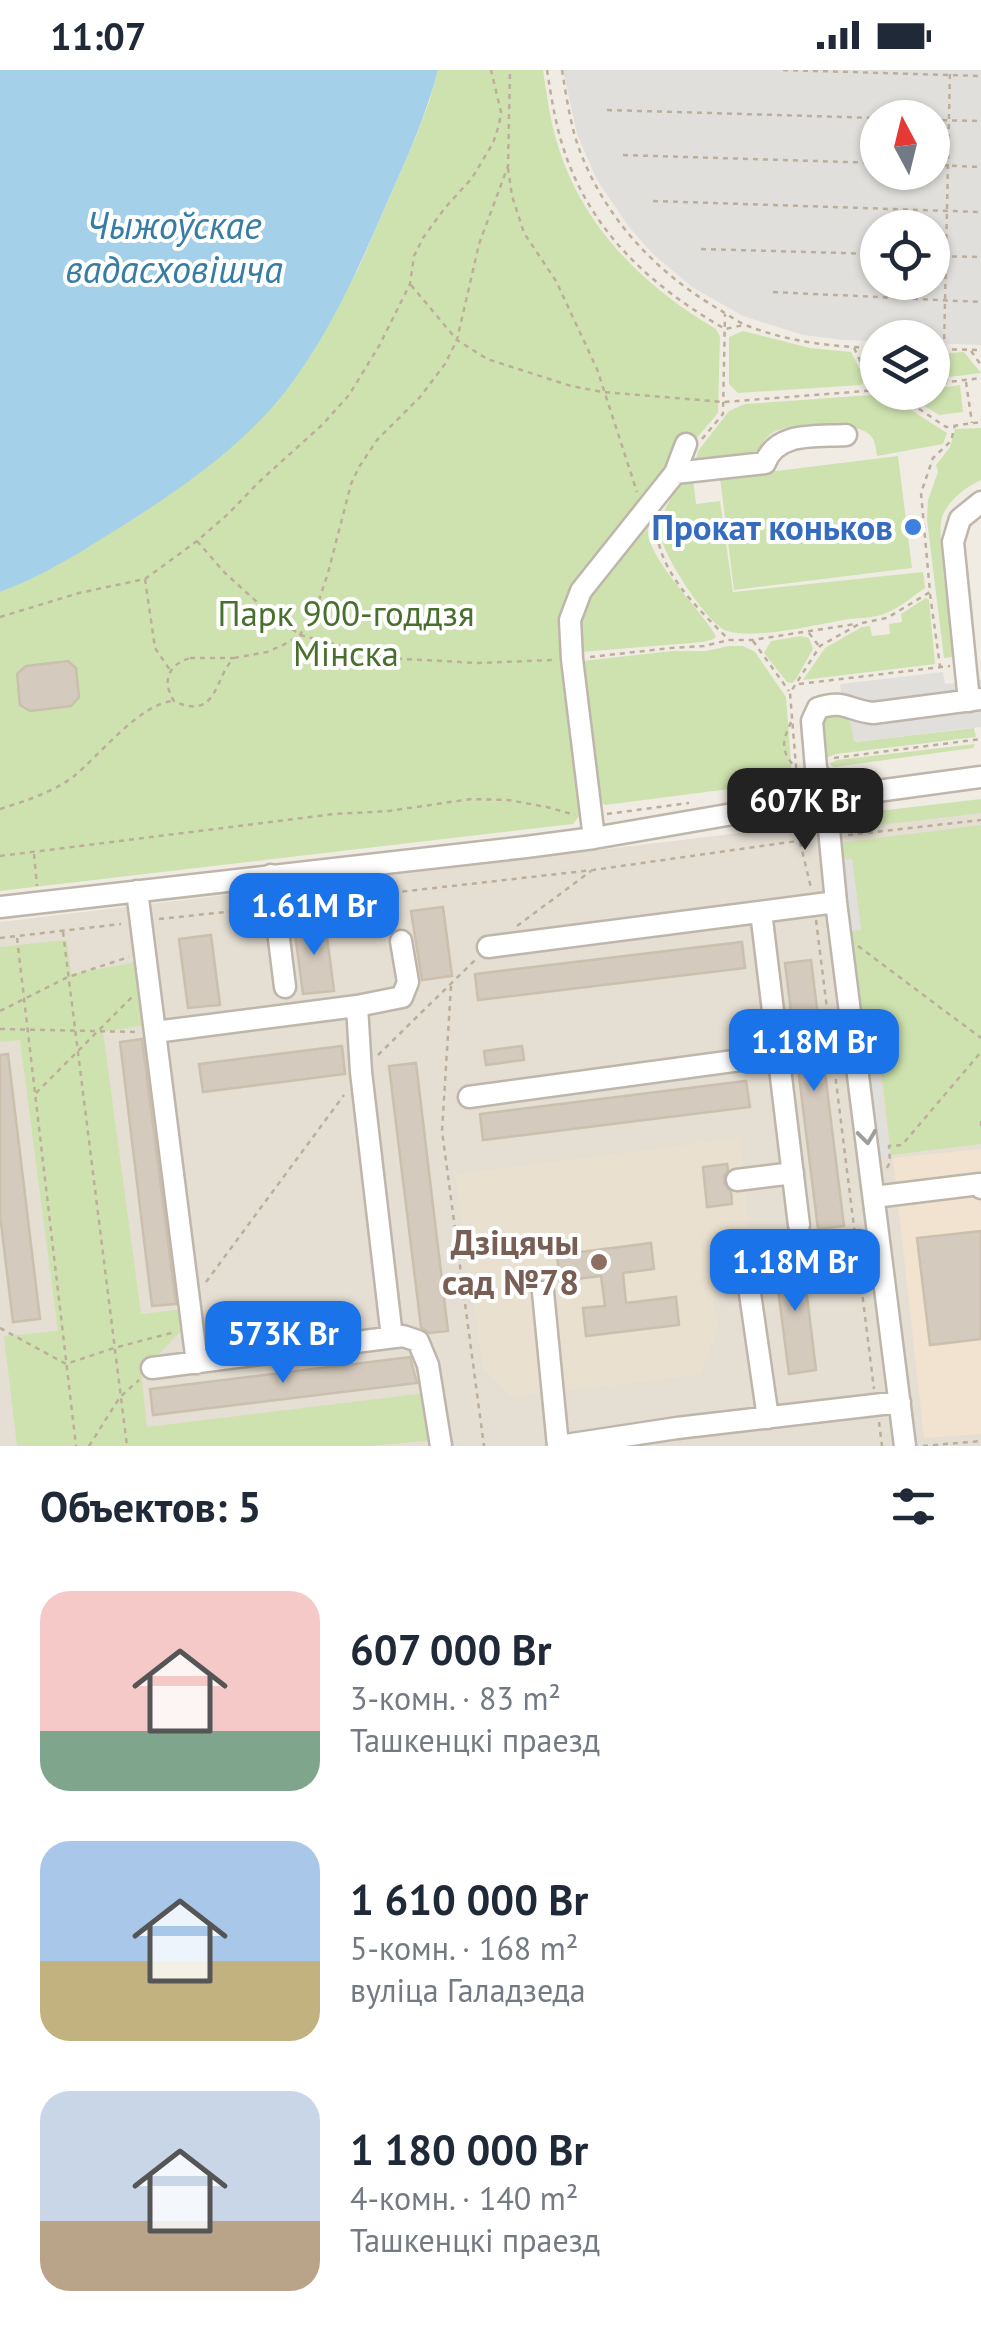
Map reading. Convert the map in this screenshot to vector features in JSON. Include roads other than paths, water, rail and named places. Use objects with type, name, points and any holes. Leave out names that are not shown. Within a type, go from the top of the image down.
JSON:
[{"type":"street","points":[[674,473],[765,462],[777,444],[846,435]]},
{"type":"street","points":[[594,838],[570,620],[581,590],[674,473],[692,444]]},
{"type":"street","points":[[905,1446],[881,1196],[812,721],[818,708],[840,704],[873,713],[975,700],[953,542],[960,520],[981,502]]},
{"type":"street","points":[[0,907],[594,838],[826,798],[981,777]]},
{"type":"street","points":[[271,875],[285,987]]},
{"type":"street","points":[[137,891],[197,1363]]},
{"type":"street","points":[[488,947],[836,902]]},
{"type":"street","points":[[761,912],[799,1226]]},
{"type":"street","points":[[155,1032],[402,997],[408,982],[401,941]]},
{"type":"street","points":[[357,1006],[392,1338]]},
{"type":"street","points":[[468,1096],[778,1055]]},
{"type":"street","points":[[737,1180],[793,1173]]},
{"type":"street","points":[[881,1196],[980,1184],[981,1188]]},
{"type":"street","points":[[745,1259],[768,1418]]},
{"type":"street","points":[[544,1292],[558,1446],[679,1437],[768,1418],[900,1402]]},
{"type":"street","points":[[152,1368],[404,1336],[418,1341],[428,1365],[441,1446]]},
{"type":"water","name":"Чыжоўскае вадасховішча","points":[[0,70],[438,70],[416,135],[355,274],[316,347],[285,392],[248,432],[183,485],[73,556],[0,592]]},
{"type":"place","name":"Прокат коньков","points":[[913,527]]},
{"type":"place","name":"Дзіцячы сад №78","points":[[599,1262]]},
{"type":"park label","name":"Парк 900-годдзя Мінска","points":[[346,633]]}]
